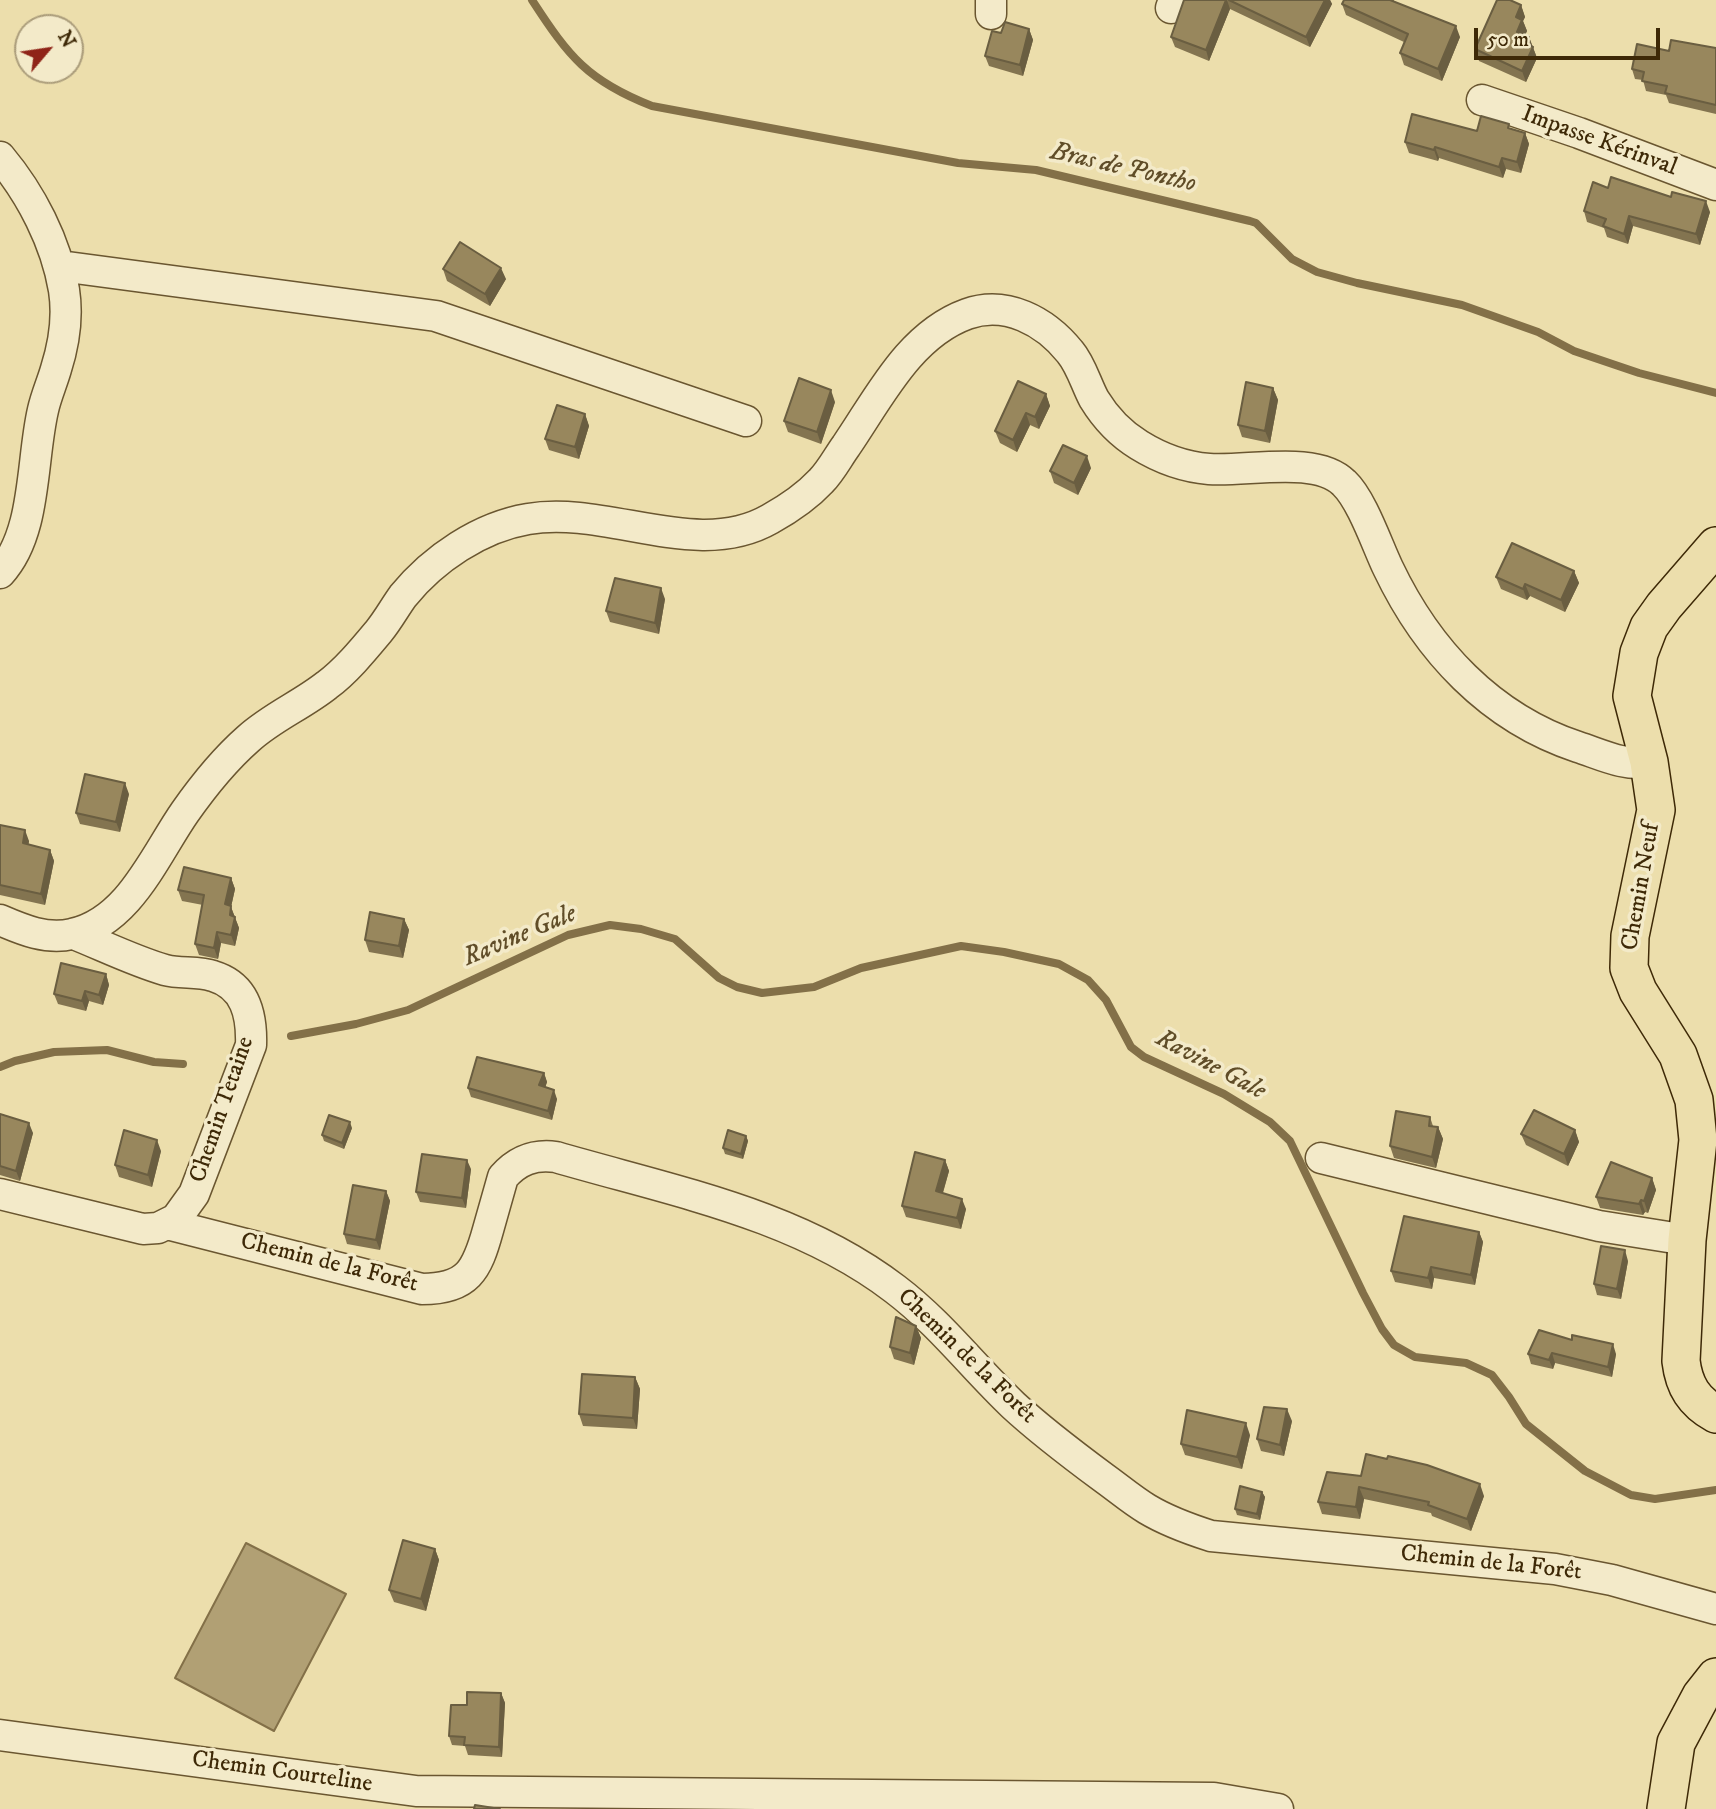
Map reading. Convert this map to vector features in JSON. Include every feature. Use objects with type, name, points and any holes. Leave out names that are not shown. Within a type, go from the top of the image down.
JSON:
[{"type":"main road","name":"Chemin Neuf","points":[[1716,546],[1664,606],[1649,627],[1639,653],[1632,696],[1649,762],[1656,810],[1630,936],[1629,968],[1638,991],[1678,1055],[1707,1143],[1687,1240],[1681,1343],[1683,1378],[1697,1401],[1716,1414]]},
{"type":"main road","points":[[1666,1809],[1676,1743],[1701,1696],[1716,1677]]},
{"type":"street","name":"Impasse Kérinval","points":[[1482,100],[1716,185]]},
{"type":"street","points":[[0,157],[31,201],[60,266],[65,294],[65,327],[57,368],[43,409],[29,505],[18,548],[0,573]]},
{"type":"street","points":[[60,266],[436,316],[746,421]]},
{"type":"street","points":[[0,919],[25,930],[50,936],[74,934],[102,921],[126,901],[220,763],[264,724],[329,685],[382,629],[402,597],[435,562],[477,536],[526,519],[579,516],[698,536],[734,533],[765,523],[823,479],[913,349],[945,325],[968,313],[993,308],[1021,313],[1045,327],[1072,354],[1097,404],[1114,425],[1134,442],[1154,453],[1180,464],[1210,469],[1308,468],[1327,472],[1341,480],[1353,494],[1398,589],[1424,630],[1472,686],[1510,716],[1555,739],[1635,765],[1649,762]]},
{"type":"street","name":"Chemin Tetaine","points":[[74,934],[164,970],[211,975],[229,983],[249,1011],[252,1021],[251,1045],[194,1194],[186,1209],[167,1224]]},
{"type":"street","name":"Chemin de la Forêt","points":[[167,1224],[422,1289],[441,1289],[472,1273],[480,1258],[503,1177],[512,1167],[524,1160],[540,1155],[556,1157],[764,1217],[809,1236],[854,1260],[897,1290],[938,1327],[1013,1405],[1079,1459],[1147,1509],[1178,1525],[1211,1536],[1555,1569],[1612,1580],[1716,1609]]},
{"type":"street","points":[[1321,1158],[1599,1226],[1687,1240]]},
{"type":"street","points":[[0,1194],[143,1229],[167,1224]]},
{"type":"street","name":"Chemin Courteline","points":[[0,1735],[416,1790],[1213,1798],[1278,1809]]},
{"type":"shaded area","points":[[246,1543],[346,1594],[274,1731],[175,1678]]},
{"type":"building","points":[[1184,0],[1226,0],[1206,50],[1171,37]]},
{"type":"building","points":[[1229,0],[1325,0],[1306,37]]},
{"type":"building","points":[[1344,0],[1390,0],[1456,26],[1438,69],[1400,53],[1408,34],[1342,4]]},
{"type":"building","points":[[1497,0],[1510,0],[1521,5],[1516,17],[1522,20],[1517,32],[1529,37],[1526,44],[1533,47],[1522,71],[1475,49]]},
{"type":"building","points":[[1005,22],[1029,29],[1020,65],[985,56],[992,31],[1001,33]]},
{"type":"building","points":[[1671,40],[1716,48],[1716,105],[1665,93],[1667,86],[1642,81],[1644,72],[1632,69],[1637,44],[1669,51]]},
{"type":"building","points":[[1412,114],[1477,131],[1481,116],[1509,124],[1508,128],[1525,133],[1517,162],[1502,158],[1499,167],[1435,147],[1434,150],[1405,142]]},
{"type":"building","points":[[1611,177],[1671,197],[1672,192],[1706,201],[1696,234],[1629,216],[1624,234],[1603,226],[1606,219],[1584,211],[1593,182],[1608,188]]},
{"type":"building","points":[[460,242],[501,268],[485,294],[443,269]]},
{"type":"building","points":[[799,378],[831,390],[817,432],[784,421]]},
{"type":"building","points":[[1018,381],[1046,394],[1035,417],[1026,413],[1013,440],[995,431]]},
{"type":"building","points":[[1246,382],[1273,388],[1265,431],[1238,425]]},
{"type":"building","points":[[557,405],[585,414],[575,447],[545,439]]},
{"type":"building","points":[[1063,445],[1087,456],[1074,483],[1050,471]]},
{"type":"building","points":[[1512,543],[1574,571],[1561,600],[1525,584],[1523,589],[1496,577]]},
{"type":"building","points":[[615,578],[661,588],[655,623],[606,611]]},
{"type":"building","points":[[85,774],[125,783],[116,822],[76,813]]},
{"type":"building","points":[[0,825],[25,830],[23,843],[50,850],[41,894],[0,885]]},
{"type":"building","points":[[184,867],[231,878],[225,904],[231,906],[230,915],[235,917],[231,935],[217,932],[214,948],[195,944],[204,895],[178,890]]},
{"type":"building","points":[[370,912],[404,919],[399,946],[365,940]]},
{"type":"building","points":[[61,963],[106,974],[99,995],[85,991],[82,1001],[54,994]]},
{"type":"building","points":[[477,1057],[544,1073],[539,1085],[554,1090],[548,1111],[468,1088]]},
{"type":"building","points":[[1534,1110],[1575,1130],[1564,1154],[1521,1134]]},
{"type":"building","points":[[1396,1111],[1430,1117],[1429,1126],[1438,1127],[1432,1157],[1390,1146]]},
{"type":"building","points":[[0,1114],[29,1123],[16,1171],[0,1166]]},
{"type":"building","points":[[329,1115],[350,1122],[342,1143],[322,1135]]},
{"type":"building","points":[[124,1130],[157,1140],[148,1175],[115,1165]]},
{"type":"building","points":[[728,1130],[746,1136],[741,1154],[723,1148]]},
{"type":"building","points":[[915,1152],[945,1160],[936,1191],[962,1199],[957,1218],[902,1206]]},
{"type":"building","points":[[422,1154],[467,1160],[462,1198],[416,1192]]},
{"type":"building","points":[[1611,1162],[1652,1178],[1644,1201],[1641,1200],[1639,1204],[1596,1197]]},
{"type":"building","points":[[353,1185],[386,1191],[376,1240],[344,1234]]},
{"type":"building","points":[[1404,1216],[1479,1232],[1471,1275],[1431,1267],[1428,1278],[1391,1271]]},
{"type":"building","points":[[1601,1246],[1625,1250],[1617,1289],[1594,1284]]},
{"type":"building","points":[[896,1317],[916,1326],[910,1353],[890,1347]]},
{"type":"building","points":[[1539,1330],[1572,1340],[1572,1335],[1613,1344],[1608,1367],[1552,1353],[1549,1360],[1528,1354]]},
{"type":"building","points":[[582,1374],[635,1377],[633,1418],[579,1414]]},
{"type":"building","points":[[1264,1407],[1287,1409],[1280,1445],[1257,1439]]},
{"type":"building","points":[[1187,1410],[1246,1423],[1237,1457],[1181,1444]]},
{"type":"building","points":[[1366,1454],[1427,1465],[1480,1484],[1467,1519],[1428,1505],[1429,1502],[1359,1487],[1356,1507],[1318,1502],[1327,1472],[1361,1476]]},
{"type":"building","points":[[1240,1486],[1262,1492],[1257,1514],[1235,1509]]},
{"type":"building","points":[[403,1540],[435,1549],[421,1599],[389,1590]]},
{"type":"building","points":[[467,1692],[501,1693],[499,1747],[464,1745],[465,1737],[449,1736],[451,1705],[467,1705]]},
{"type":"building","points":[[475,1805],[500,1809],[474,1809]]},
{"type":"waterway","name":"Bras de Pontho","points":[[532,0],[557,37],[582,65],[611,87],[652,106],[958,163],[1036,170],[1250,221],[1256,223],[1292,259],[1317,272],[1462,305],[1538,332],[1574,351],[1639,373],[1716,393]]},
{"type":"waterway","name":"Ravine Gale","points":[[291,1036],[356,1024],[408,1010],[568,935],[610,925],[641,929],[675,939],[719,978],[737,987],[762,993],[814,987],[861,968],[961,946],[1059,964],[1088,980],[1106,1000],[1131,1047],[1144,1057],[1224,1094],[1270,1122],[1290,1141],[1363,1293],[1382,1329],[1394,1345],[1415,1357],[1466,1363],[1492,1375],[1526,1424],[1585,1471],[1631,1495],[1655,1499],[1716,1490]]},
{"type":"waterway","name":"Ravine Gale","points":[[0,1067],[54,1052],[107,1050],[154,1062],[183,1064]]}]
